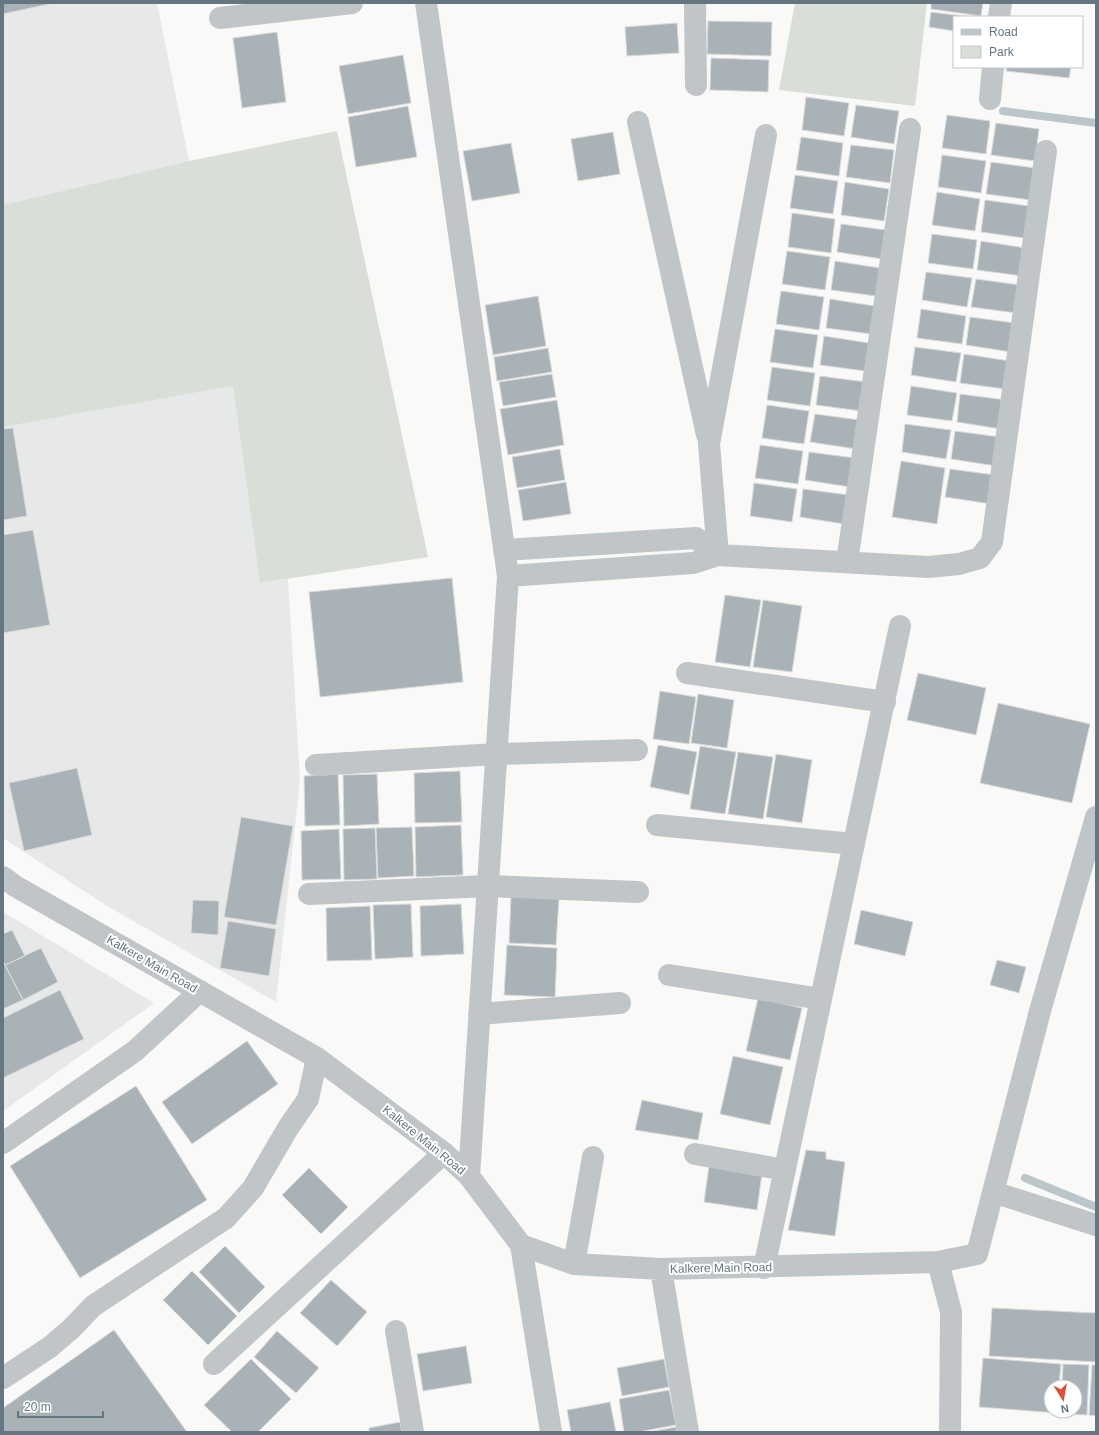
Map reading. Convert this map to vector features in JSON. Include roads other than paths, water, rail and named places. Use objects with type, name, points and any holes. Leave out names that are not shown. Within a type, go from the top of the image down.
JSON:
[{"type":"street","points":[[220,18],[352,3]]},
{"type":"street","points":[[426,3],[508,576],[469,1176]]},
{"type":"street","points":[[695,3],[696,85]]},
{"type":"street","points":[[999,16],[1001,3]]},
{"type":"street","points":[[990,98],[993,68]]},
{"type":"street","points":[[638,122],[709,444],[718,555]]},
{"type":"street","points":[[847,562],[910,129]]},
{"type":"street","points":[[709,444],[766,135]]},
{"type":"street","points":[[508,576],[693,563],[718,555],[928,567],[959,564],[980,558],[992,542],[1046,151]]},
{"type":"street","points":[[504,550],[696,538],[718,555]]},
{"type":"street","points":[[764,1268],[900,626]]},
{"type":"street","points":[[687,673],[885,702]]},
{"type":"street","points":[[316,765],[496,754],[637,750]]},
{"type":"street","points":[[1096,817],[1040,1011],[993,1192],[1096,1225]]},
{"type":"street","points":[[657,825],[854,844]]},
{"type":"street","name":"Kalkere Main Road","points":[[7,884],[317,1058],[444,1153],[469,1176],[521,1245],[574,1264],[661,1270],[938,1262],[977,1254],[993,1192]]},
{"type":"street","points":[[309,894],[488,886],[638,892]]},
{"type":"street","points":[[670,975],[821,999]]},
{"type":"street","points":[[3,1143],[135,1051],[200,991]]},
{"type":"street","points":[[480,1014],[620,1003]]},
{"type":"street","points":[[3,1378],[50,1347],[72,1328],[93,1306],[226,1218],[253,1188],[288,1128],[308,1099],[317,1058]]},
{"type":"street","points":[[214,1364],[444,1153]]},
{"type":"street","points":[[695,1154],[785,1170]]},
{"type":"street","points":[[574,1264],[592,1157]]},
{"type":"street","points":[[521,1245],[551,1432]]},
{"type":"street","points":[[938,1262],[951,1312],[950,1432]]},
{"type":"street","points":[[661,1270],[688,1432]]},
{"type":"street","points":[[396,1331],[413,1432]]},
{"type":"waterway","points":[[1003,111],[1096,123]]},
{"type":"waterway","points":[[1025,1178],[1096,1207]]}]
